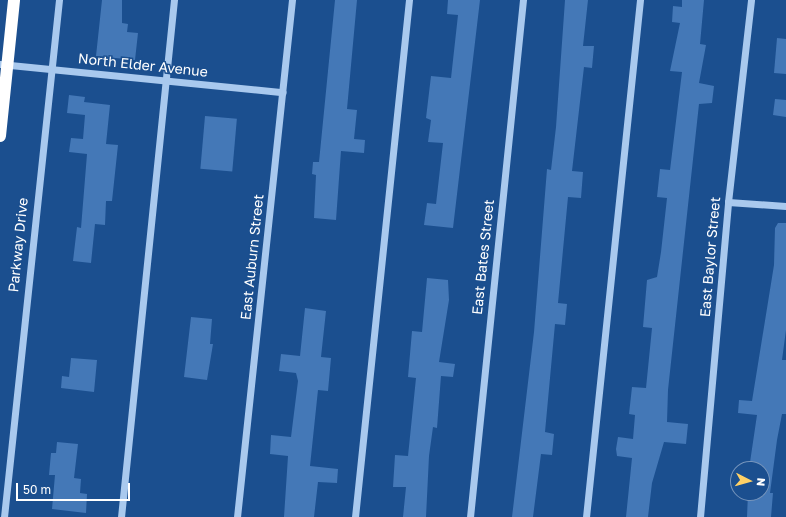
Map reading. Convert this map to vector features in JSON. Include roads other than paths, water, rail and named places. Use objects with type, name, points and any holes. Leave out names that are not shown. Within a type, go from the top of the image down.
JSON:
[{"type":"highway","points":[[0,136],[4,64],[14,0]]},
{"type":"street","name":"Parkway Drive","points":[[4,517],[59,0]]},
{"type":"street","points":[[121,517],[174,0]]},
{"type":"street","name":"East Auburn Street","points":[[237,517],[292,0]]},
{"type":"street","points":[[355,517],[409,0]]},
{"type":"street","name":"East Bates Street","points":[[470,517],[523,0]]},
{"type":"street","points":[[586,517],[640,0]]},
{"type":"street","name":"East Baylor Street","points":[[700,517],[728,202],[751,0]]},
{"type":"street","name":"North Elder Avenue","points":[[4,64],[283,92]]},
{"type":"street","points":[[728,202],[786,206]]}]
